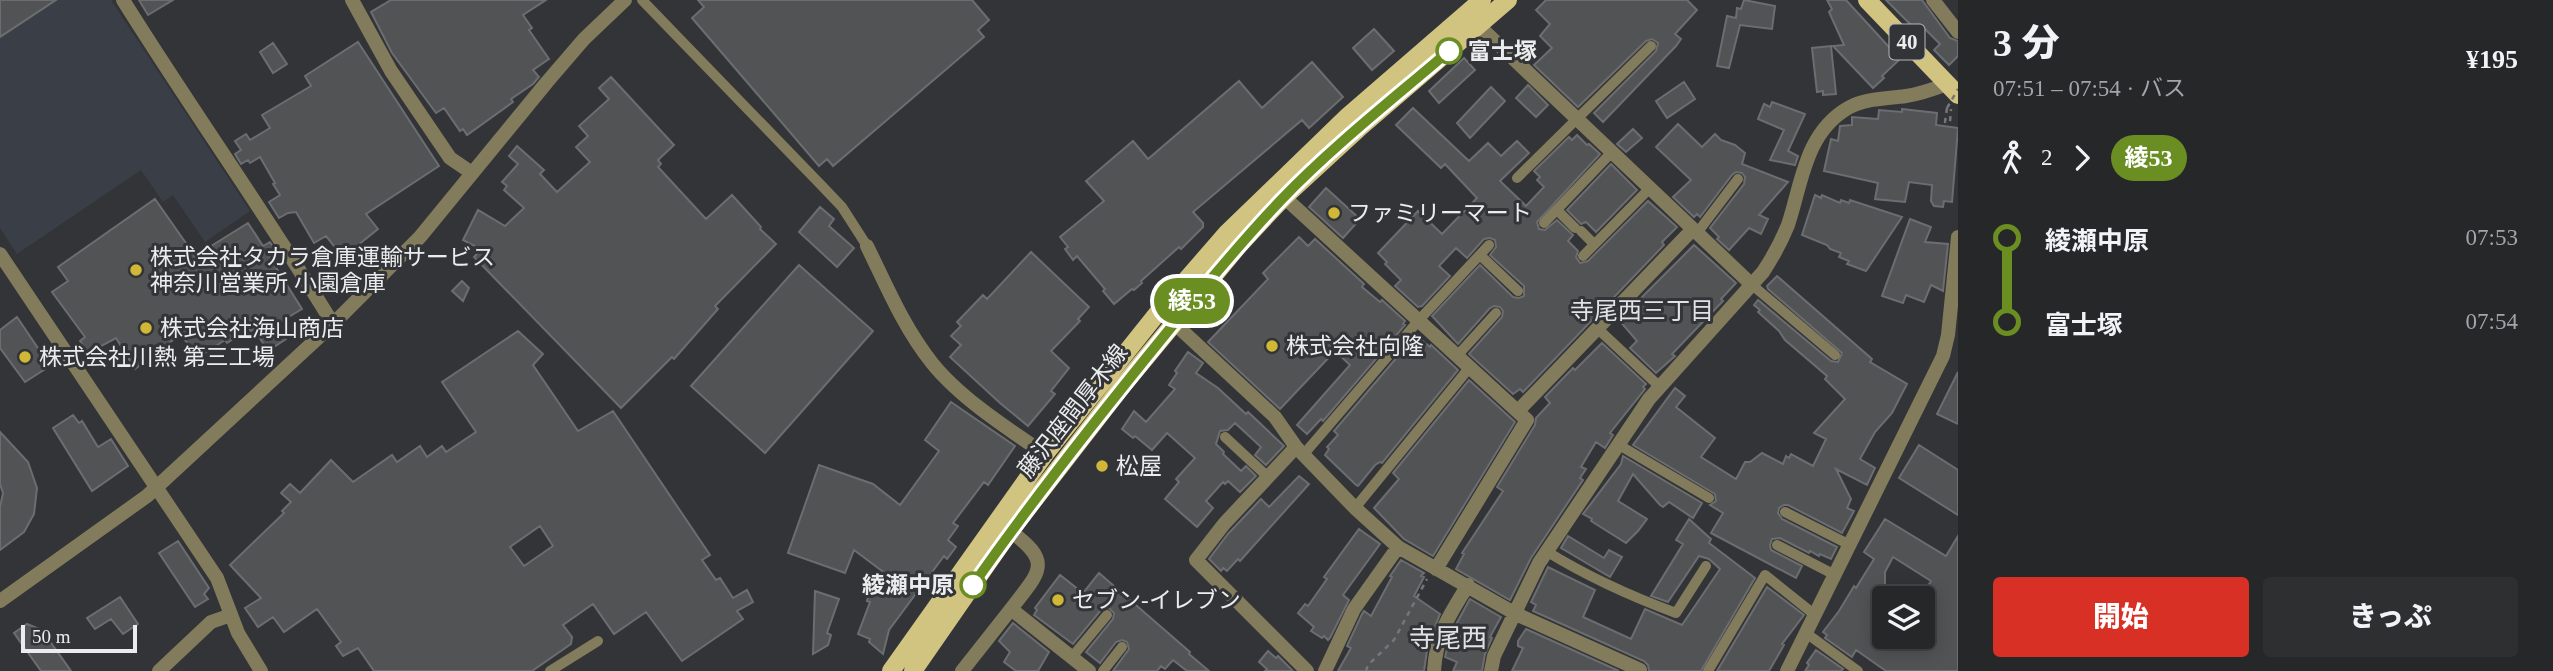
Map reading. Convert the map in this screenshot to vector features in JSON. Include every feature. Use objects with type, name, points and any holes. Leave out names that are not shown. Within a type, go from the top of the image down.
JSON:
[{"type":"main road","name":"藤沢座間厚木線","points":[[891,671],[1045,454],[1160,310],[1227,233],[1348,116],[1482,0]]},
{"type":"main road","name":"藤沢座間厚木線","points":[[913,671],[1010,531],[1240,244],[1284,197],[1358,129],[1508,0]]},
{"type":"main road","name":"40","points":[[1867,0],[1953,94]]},
{"type":"street","points":[[123,0],[289,252],[333,324]]},
{"type":"street","points":[[352,0],[391,71],[450,158],[472,173]]},
{"type":"street","points":[[1933,0],[1958,32]]},
{"type":"street","points":[[0,601],[157,488],[333,324],[411,246],[576,48],[620,1]]},
{"type":"street","points":[[1479,26],[1752,284]]},
{"type":"street","points":[[1491,671],[1494,656],[1546,551],[1659,386],[1763,272],[1788,224],[1805,163],[1819,136],[1849,108],[1863,102],[1953,94]]},
{"type":"street","points":[[1284,197],[1527,420],[1435,568]]},
{"type":"street","points":[[1518,411],[1695,231]]},
{"type":"street","points":[[1787,671],[1944,356],[1956,286],[1958,237]]},
{"type":"street","points":[[867,246],[905,324],[933,365],[961,392],[1045,454]]},
{"type":"street","points":[[0,254],[217,578],[242,641],[261,671]]},
{"type":"street","points":[[1160,310],[1275,417],[1300,451],[1355,508],[1398,547],[1516,614],[1640,670]]},
{"type":"street","points":[[1300,451],[1268,477],[1224,524],[1196,561],[1307,671]]},
{"type":"street","points":[[962,671],[1037,575],[1037,555],[1010,531]]},
{"type":"street","points":[[1325,671],[1354,609],[1398,547]]},
{"type":"street","points":[[1434,671],[1435,648],[1448,616],[1468,585]]},
{"type":"street","points":[[1011,610],[1089,671]]},
{"type":"street","points":[[159,671],[211,622],[231,615]]},
{"type":"lane","points":[[642,0],[842,207],[867,246]]},
{"type":"lane","points":[[1517,178],[1651,46]]},
{"type":"lane","points":[[1545,223],[1612,152]]},
{"type":"lane","points":[[1695,231],[1738,179]]},
{"type":"lane","points":[[1583,256],[1650,188]]},
{"type":"lane","points":[[1557,210],[1594,244]]},
{"type":"lane","points":[[1300,451],[1489,245]]},
{"type":"lane","points":[[1480,255],[1518,291]]},
{"type":"lane","points":[[1752,284],[1835,355]]},
{"type":"lane","points":[[1457,356],[1496,313]]},
{"type":"lane","points":[[1598,329],[1659,386]]},
{"type":"lane","points":[[1355,508],[1470,368]]},
{"type":"lane","points":[[1225,437],[1268,477]]},
{"type":"lane","points":[[1619,444],[1709,498]]},
{"type":"lane","points":[[1785,512],[1850,545]]},
{"type":"lane","points":[[1777,545],[1835,575]]},
{"type":"lane","points":[[1546,551],[1578,572],[1622,593],[1676,613],[1706,566]]},
{"type":"lane","points":[[1707,671],[1765,575],[1815,615]]},
{"type":"lane","points":[[1072,657],[1107,615]]},
{"type":"lane","points":[[1806,633],[1858,671]]},
{"type":"lane","points":[[550,671],[598,641]]},
{"type":"lane","points":[[1103,671],[1122,647]]},
{"type":"path","points":[[1953,94],[1950,122],[1945,122],[1947,108],[1953,94]]},
{"type":"path","points":[[1366,671],[1368,665],[1394,640],[1435,568]]},
{"type":"shaded area","points":[[0,0],[111,0],[250,211],[205,242],[173,195],[163,202],[141,170],[17,254],[0,228]]},
{"type":"building","points":[[0,0],[56,0],[0,37]]},
{"type":"building","points":[[139,0],[173,0],[148,15]]},
{"type":"building","points":[[391,0],[546,0],[523,15],[532,28],[529,30],[549,59],[533,70],[539,77],[533,84],[467,135],[463,129],[460,131],[444,108],[436,113],[392,53],[371,12]]},
{"type":"building","points":[[698,0],[972,0],[989,20],[978,30],[984,37],[833,166],[827,159],[819,166],[692,18],[704,7]]},
{"type":"building","points":[[1546,0],[1687,0],[1697,10],[1675,34],[1681,39],[1676,46],[1603,122],[1594,113],[1656,51],[1658,43],[1652,39],[1646,41],[1578,107],[1534,65],[1552,48],[1540,36],[1550,24],[1536,10]]},
{"type":"building","points":[[1744,0],[1775,6],[1772,29],[1740,25],[1729,68],[1717,66],[1727,16],[1736,18],[1737,8],[1741,9]]},
{"type":"building","points":[[1827,0],[1846,0],[1900,59],[1873,88],[1833,46],[1844,45],[1829,12],[1832,9]]},
{"type":"building","points":[[1886,0],[1922,0],[1950,38],[1958,41],[1958,56],[1949,65],[1934,50],[1940,44],[1920,24],[1915,29]]},
{"type":"building","points":[[1374,29],[1394,51],[1372,70],[1353,48]]},
{"type":"building","points":[[358,42],[439,166],[366,214],[378,229],[343,257],[326,236],[314,243],[296,212],[279,218],[269,202],[280,195],[273,184],[275,183],[260,157],[250,163],[248,160],[241,164],[235,154],[241,150],[235,141],[246,134],[250,140],[270,128],[262,115],[311,86],[305,76]]},
{"type":"building","points":[[273,43],[287,64],[273,73],[260,52]]},
{"type":"building","points":[[1831,46],[1836,94],[1823,95],[1823,91],[1817,92],[1812,48]]},
{"type":"building","points":[[1464,58],[1475,70],[1439,103],[1429,91]]},
{"type":"building","points":[[1312,62],[1343,97],[1309,128],[1302,120],[1193,212],[1203,223],[1203,227],[1134,290],[1114,304],[1077,256],[1073,260],[1060,237],[1104,201],[1086,181],[1133,141],[1148,159],[1239,81],[1262,108]]},
{"type":"building","points":[[611,77],[674,145],[658,160],[661,164],[658,167],[706,219],[732,195],[776,244],[715,306],[718,309],[674,359],[672,357],[621,408],[474,257],[481,249],[463,240],[478,210],[505,226],[524,208],[504,190],[507,186],[502,182],[518,164],[509,156],[517,146],[544,170],[540,174],[557,192],[590,162],[576,147],[588,136],[579,126],[609,99],[599,88]]},
{"type":"building","points":[[1684,82],[1695,99],[1667,118],[1656,101]]},
{"type":"building","points":[[1528,85],[1548,105],[1536,117],[1516,98]]},
{"type":"building","points":[[1491,87],[1505,101],[1470,138],[1457,123]]},
{"type":"building","points":[[1772,102],[1805,114],[1788,151],[1798,156],[1795,165],[1770,160],[1784,130],[1758,119],[1764,104],[1770,107]]},
{"type":"building","points":[[1413,108],[1469,161],[1488,143],[1501,156],[1517,141],[1529,153],[1500,181],[1526,206],[1544,187],[1537,180],[1540,177],[1534,171],[1569,137],[1572,140],[1577,135],[1600,154],[1537,222],[1539,229],[1545,230],[1557,220],[1573,235],[1568,241],[1578,251],[1576,257],[1580,263],[1588,261],[1648,201],[1677,227],[1662,242],[1664,245],[1523,392],[1520,389],[1513,394],[1469,354],[1502,317],[1503,311],[1500,307],[1490,308],[1458,344],[1432,316],[1480,265],[1513,297],[1524,296],[1524,286],[1490,255],[1496,247],[1495,240],[1484,239],[1467,258],[1456,248],[1439,266],[1450,276],[1418,307],[1395,286],[1401,280],[1378,253],[1418,211],[1442,234],[1477,198],[1445,164],[1441,168],[1396,125]]},
{"type":"building","points":[[1902,109],[1937,113],[1936,125],[1958,128],[1952,202],[1944,201],[1943,207],[1934,206],[1931,201],[1932,185],[1909,182],[1905,202],[1875,199],[1878,183],[1824,171],[1831,139],[1838,141],[1840,126],[1852,125],[1852,117],[1878,119],[1879,110],[1902,112]]},
{"type":"building","points":[[1678,124],[1702,147],[1715,134],[1745,153],[1742,164],[1788,182],[1759,215],[1768,219],[1761,234],[1749,228],[1729,250],[1710,228],[1744,184],[1745,177],[1742,173],[1736,172],[1732,175],[1700,217],[1697,214],[1694,217],[1673,197],[1691,180],[1656,147]]},
{"type":"building","points":[[1633,129],[1642,138],[1626,152],[1617,144]]},
{"type":"building","points":[[1611,164],[1637,190],[1596,232],[1586,222],[1581,224],[1567,210]]},
{"type":"building","name":"ファミリーマート","points":[[1326,188],[1360,219],[1343,238],[1309,207]]},
{"type":"building","points":[[1815,195],[1821,198],[1822,195],[1840,203],[1841,200],[1849,203],[1850,200],[1902,217],[1866,271],[1847,264],[1849,261],[1839,257],[1841,253],[1827,245],[1802,235]]},
{"type":"building","points":[[155,199],[195,256],[248,223],[263,246],[270,242],[277,253],[270,258],[302,309],[277,324],[286,339],[268,351],[254,329],[249,329],[197,358],[181,334],[135,369],[116,338],[88,353],[80,341],[85,337],[52,292],[68,281],[58,267]]},
{"type":"building","points":[[820,207],[834,219],[829,226],[854,248],[837,267],[799,232]]},
{"type":"building","points":[[1910,219],[1931,227],[1925,242],[1948,244],[1943,291],[1931,285],[1924,302],[1906,295],[1903,303],[1882,296]]},
{"type":"building","points":[[1299,237],[1308,246],[1315,239],[1364,284],[1362,287],[1380,302],[1382,300],[1405,321],[1405,325],[1323,421],[1321,419],[1307,434],[1297,425],[1350,365],[1335,351],[1280,409],[1208,342],[1268,279],[1263,273]]},
{"type":"building","points":[[1694,245],[1736,283],[1721,299],[1723,301],[1672,354],[1675,356],[1656,373],[1630,348],[1637,341],[1619,320]]},
{"type":"building","points":[[1031,252],[1089,307],[1078,319],[1080,321],[1051,351],[1069,368],[1051,391],[1055,394],[1028,426],[950,357],[961,345],[951,336],[961,326],[957,322],[983,295],[987,299]]},
{"type":"building","points":[[799,265],[873,331],[765,453],[691,386]]},
{"type":"building","points":[[1777,276],[1872,359],[1870,362],[1907,384],[1892,413],[1875,432],[1860,459],[1875,468],[1867,485],[1836,469],[1851,499],[1847,508],[1854,511],[1842,533],[1788,505],[1779,508],[1778,513],[1782,519],[1837,547],[1831,559],[1810,551],[1809,553],[1780,538],[1772,539],[1771,550],[1802,566],[1796,578],[1711,533],[1723,513],[1710,505],[1716,501],[1715,494],[1633,445],[1675,388],[1685,396],[1676,407],[1715,438],[1701,457],[1736,479],[1745,462],[1750,462],[1762,453],[1783,464],[1786,456],[1789,458],[1791,454],[1813,466],[1826,439],[1814,433],[1845,399],[1825,379],[1827,376],[1785,340],[1754,305],[1758,300],[1831,361],[1838,362],[1842,353],[1768,289],[1767,286]]},
{"type":"building","points":[[462,281],[469,288],[463,301],[452,291]]},
{"type":"building","name":"株式会社川熱 第三工場","points":[[17,317],[50,366],[25,382],[0,348],[0,330]]},
{"type":"building","points":[[518,331],[543,354],[533,365],[578,431],[613,411],[710,555],[702,560],[716,580],[720,578],[733,598],[747,590],[753,602],[737,611],[743,619],[682,661],[646,612],[614,634],[593,604],[563,625],[572,637],[571,644],[532,671],[374,671],[358,648],[343,656],[336,646],[341,642],[317,609],[284,632],[273,617],[258,627],[245,608],[261,598],[230,565],[284,513],[282,511],[291,502],[281,493],[290,484],[300,493],[331,460],[353,482],[392,455],[397,462],[420,446],[427,457],[442,446],[446,452],[476,432],[442,382]],"holes":[[[540,526],[553,546],[524,566],[510,547]]]},
{"type":"building","points":[[1416,335],[1458,370],[1382,463],[1375,465],[1358,486],[1325,455],[1329,449],[1327,447],[1338,435],[1334,431]]},
{"type":"building","points":[[1602,343],[1646,384],[1643,387],[1645,389],[1610,433],[1613,435],[1605,448],[1596,442],[1581,467],[1586,469],[1580,478],[1583,480],[1531,558],[1510,600],[1456,569],[1464,554],[1462,553],[1503,491],[1497,487],[1535,425],[1536,418],[1550,403],[1545,397]]},
{"type":"building","points":[[1188,352],[1203,363],[1196,373],[1218,388],[1246,414],[1248,412],[1284,446],[1266,465],[1255,455],[1261,447],[1235,423],[1228,430],[1220,431],[1216,444],[1223,454],[1241,471],[1246,466],[1256,476],[1240,492],[1228,481],[1225,484],[1223,482],[1206,501],[1213,508],[1197,527],[1165,499],[1179,482],[1176,479],[1195,458],[1167,433],[1152,450],[1122,429],[1134,411],[1146,422],[1175,389],[1169,385]]},
{"type":"building","points":[[1958,372],[1958,424],[1937,414]]},
{"type":"building","points":[[1469,380],[1515,422],[1433,556],[1404,539],[1374,508],[1399,479],[1393,473]]},
{"type":"building","points":[[951,402],[1015,446],[988,485],[984,482],[953,523],[958,526],[948,540],[956,547],[947,559],[944,556],[889,630],[883,654],[869,642],[870,639],[858,634],[870,602],[867,601],[872,583],[882,571],[854,550],[845,573],[788,553],[819,465],[873,484],[900,505],[939,451],[925,440]]},
{"type":"building","points":[[73,415],[79,423],[82,421],[98,447],[111,439],[128,466],[92,491],[53,428]]},
{"type":"building","points":[[0,432],[28,462],[37,488],[34,514],[24,532],[0,550],[0,507],[3,493],[0,484]]},
{"type":"building","points":[[1919,445],[1958,470],[1958,515],[1899,478]]},
{"type":"building","points":[[1623,456],[1702,503],[1693,518],[1669,502],[1663,507],[1660,505],[1633,474],[1618,501],[1647,519],[1626,543],[1583,514],[1621,464]]},
{"type":"building","points":[[1299,476],[1309,484],[1240,561],[1238,559],[1227,571],[1223,568],[1221,571],[1209,559],[1228,534],[1261,499],[1269,507]]},
{"type":"building","points":[[1689,519],[1711,539],[1709,543],[1755,578],[1701,671],[1649,671],[1644,661],[1533,611],[1536,605],[1531,602],[1548,567],[1595,590],[1583,617],[1631,639],[1645,609],[1682,625],[1720,569],[1709,559],[1699,556],[1668,602],[1651,596],[1683,544],[1676,540]]},
{"type":"building","points":[[1885,519],[1946,556],[1958,536],[1958,671],[1886,671],[1856,650],[1852,657],[1825,638],[1827,635],[1823,632],[1874,559],[1864,552]]},
{"type":"building","points":[[1359,529],[1380,544],[1343,595],[1349,600],[1328,640],[1311,631],[1314,627],[1298,613],[1305,604],[1308,606],[1327,579],[1324,577]]},
{"type":"building","points":[[1568,536],[1604,558],[1609,550],[1622,557],[1610,577],[1561,548]]},
{"type":"building","points":[[178,541],[209,588],[204,594],[208,599],[195,607],[159,553]]},
{"type":"building","points":[[1401,560],[1424,573],[1414,596],[1440,614],[1428,644],[1424,671],[1338,671],[1351,648],[1347,646],[1362,614],[1364,611],[1371,616],[1392,577],[1390,576]]},
{"type":"building","points":[[1099,573],[1209,671],[1187,671],[1173,660],[1165,669],[1161,666],[1157,671],[1113,671],[1129,649],[1127,642],[1122,640],[1116,642],[1100,663],[1086,652],[1113,619],[1114,613],[1109,608],[1101,610],[1073,644],[1034,615],[1037,610],[1035,608],[1060,575],[1083,593]]},
{"type":"building","points":[[1767,587],[1804,615],[1782,644],[1784,645],[1769,671],[1717,671]]},
{"type":"building","points":[[815,591],[839,599],[827,633],[831,635],[828,645],[813,654]]},
{"type":"building","points":[[120,597],[138,624],[123,634],[111,619],[95,629],[87,618]]},
{"type":"building","points":[[1470,599],[1501,617],[1490,637],[1492,638],[1482,671],[1453,671],[1457,662],[1445,657],[1453,630]]},
{"type":"building","points":[[1013,623],[1049,652],[1038,671],[1016,671],[1004,662],[1010,652],[999,641]]},
{"type":"building","points":[[27,624],[42,630],[71,671],[41,671],[14,633]]},
{"type":"building","points":[[1526,629],[1619,671],[1512,671],[1523,648],[1518,646],[1518,641]]},
{"type":"building","points":[[1816,650],[1843,669],[1805,671]]},
{"type":"building","points":[[1268,651],[1276,658],[1278,656],[1293,671],[1265,671],[1267,669],[1259,662]]},
{"type":"bus line","name":"綾53","points":[[973,585],[1010,531],[1123,385],[1240,244],[1284,197],[1449,51]]},
{"type":"place","name":"富士塚","points":[[1449,51]]},
{"type":"place","name":"ファミリーマート","points":[[1334,213]]},
{"type":"place","name":"株式会社タカラ倉庫運輸サービス 神奈川営業所 小園倉庫","points":[[136,270]]},
{"type":"place","name":"株式会社海山商店","points":[[146,328]]},
{"type":"place","name":"株式会社向隆","points":[[1272,346]]},
{"type":"place","name":"株式会社川熱 第三工場","points":[[25,357]]},
{"type":"place","name":"松屋","points":[[1102,466]]},
{"type":"place","name":"綾瀬中原","points":[[973,585]]},
{"type":"place","name":"セブン-イレブン","points":[[1058,600]]},
{"type":"district","name":"寺尾西三丁目","points":[[1642,311]]},
{"type":"district","name":"寺尾西","points":[[1448,638]]}]
